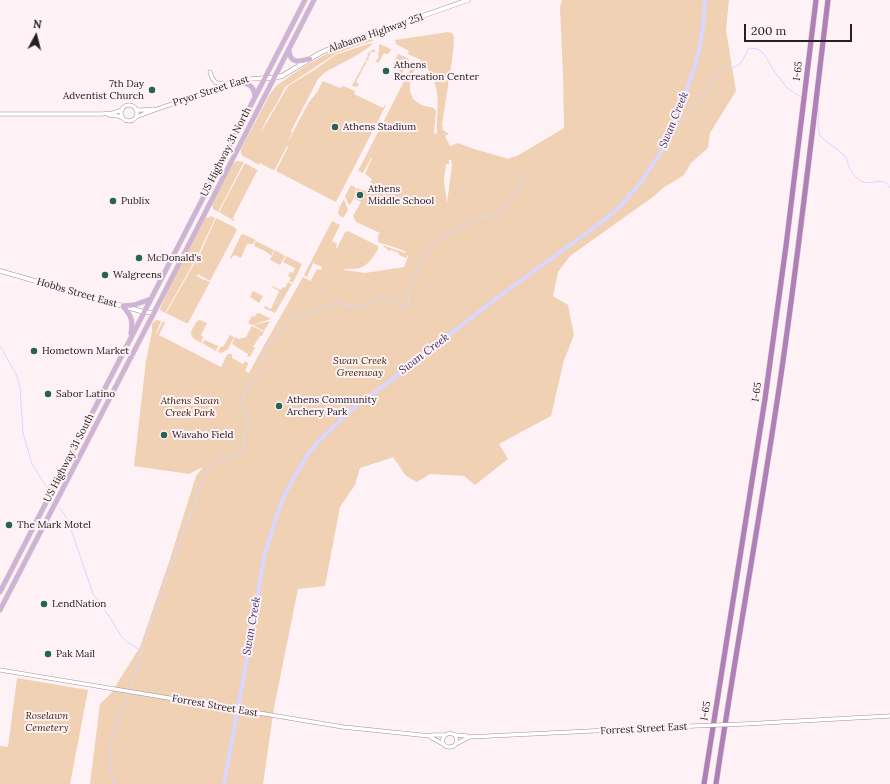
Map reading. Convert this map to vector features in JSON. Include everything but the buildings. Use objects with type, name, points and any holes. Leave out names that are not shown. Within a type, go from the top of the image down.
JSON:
[{"type":"highway","name":"I-65","points":[[704,784],[766,391],[790,215],[816,0]]},
{"type":"highway","points":[[716,784],[781,374],[796,265],[828,0]]},
{"type":"main road","name":"US Highway 31 North","points":[[144,312],[304,0]]},
{"type":"main road","name":"US Highway 31 North","points":[[154,313],[314,0]]},
{"type":"main road","name":"Alabama Highway 251","points":[[265,78],[282,76],[320,53],[340,44],[468,0]]},
{"type":"main road","points":[[289,51],[290,58],[298,62],[310,59]]},
{"type":"main road","points":[[235,83],[245,83],[252,87],[255,91],[255,98]]},
{"type":"main road","name":"Hobbs Street East","points":[[0,271],[144,312],[154,313]]},
{"type":"main road","points":[[123,306],[134,305],[151,299]]},
{"type":"main road","points":[[123,306],[130,314],[132,324],[130,338]]},
{"type":"main road","name":"US Highway 31 South","points":[[0,592],[144,312]]},
{"type":"main road","name":"US Highway 31 South","points":[[0,610],[154,313]]},
{"type":"street","points":[[210,72],[212,79],[215,82],[220,84],[235,83]]},
{"type":"street","name":"Pryor Street East","points":[[136,117],[235,83],[255,78],[265,78]]},
{"type":"street","points":[[0,114],[102,114],[113,113],[129,106],[133,106],[137,113],[136,117],[131,120],[118,116],[102,114]]},
{"type":"street","name":"Pryor Street East","points":[[136,110],[158,109]]},
{"type":"street","points":[[122,110],[124,119]]},
{"type":"street","name":"Forrest Street East","points":[[0,670],[343,727],[430,736],[433,734],[445,735]]},
{"type":"street","name":"Forrest Street East","points":[[455,735],[469,737],[890,716]]},
{"type":"street","points":[[450,733],[455,735],[457,739],[456,744],[453,747],[443,744],[442,740],[445,735],[450,733]]},
{"type":"street","name":"Forrest Street East","points":[[430,736],[443,744]]},
{"type":"street","name":"Forrest Street East","points":[[456,744],[469,737]]},
{"type":"green space","name":"Swan Creek Greenway","points":[[562,0],[729,0],[726,30],[736,91],[710,133],[708,148],[691,163],[684,175],[663,188],[653,197],[570,256],[558,272],[553,296],[568,305],[574,335],[564,360],[551,416],[499,444],[508,459],[475,485],[464,476],[430,474],[417,482],[406,476],[393,457],[360,468],[355,485],[340,507],[325,586],[298,589],[274,708],[263,784],[90,784],[100,704],[111,693],[140,647],[196,476],[203,467],[189,474],[134,466],[146,361],[152,331],[152,323],[157,320],[161,321],[157,333],[163,321],[165,323],[159,335],[221,367],[228,354],[231,354],[232,358],[243,364],[245,361],[248,364],[245,371],[249,373],[303,277],[312,281],[311,280],[317,269],[321,270],[322,267],[313,263],[307,277],[304,275],[332,221],[340,225],[332,241],[337,244],[336,248],[345,232],[348,231],[378,246],[378,249],[368,263],[356,269],[344,270],[365,273],[404,267],[409,254],[406,258],[399,255],[399,253],[391,250],[389,251],[382,245],[405,253],[406,252],[378,242],[378,235],[380,233],[356,222],[353,216],[361,202],[355,199],[357,188],[366,191],[372,179],[365,174],[372,158],[363,173],[358,171],[413,64],[416,63],[418,64],[410,80],[410,91],[413,99],[421,105],[434,108],[436,111],[434,133],[437,134],[438,100],[432,76],[419,59],[408,54],[409,51],[396,44],[395,40],[448,32],[452,33],[454,37],[453,53],[442,125],[443,130],[449,134],[445,136],[450,146],[458,143],[509,159],[517,156],[564,128],[560,8]],"holes":[[[449,160],[451,160],[452,165],[447,203],[444,181],[446,164],[449,164]]]},
{"type":"green space","name":"Athens Stadium","points":[[368,38],[372,39],[373,41],[335,54],[285,87],[260,134],[288,86],[316,69],[335,55],[373,43],[358,54],[324,73],[318,79],[291,131],[292,134],[309,102],[323,81],[340,88],[343,86],[355,91],[354,94],[383,108],[386,105],[336,202],[276,171],[288,147],[287,146],[275,169],[273,170],[260,163],[259,165],[242,156],[241,149],[270,94],[277,85],[305,66],[328,53]]},
{"type":"green space","points":[[379,44],[391,49],[388,54],[384,53],[377,63],[376,61],[379,56]]},
{"type":"green space","points":[[374,49],[375,52],[371,52],[368,59],[370,61],[367,60],[366,65],[356,82],[359,84],[357,87],[352,86],[368,56],[367,54]]},
{"type":"green space","points":[[398,54],[409,59],[408,63],[406,62],[407,63],[401,75],[400,71],[394,68],[393,64]]},
{"type":"green space","points":[[237,161],[244,162],[218,212],[213,209],[212,203],[233,163]]},
{"type":"green space","points":[[245,163],[259,171],[257,171],[233,218],[235,220],[234,221],[219,212]]},
{"type":"green space","points":[[351,185],[356,188],[354,198],[349,205],[345,196]]},
{"type":"green space","points":[[344,199],[348,210],[343,218],[338,214],[339,208]]},
{"type":"green space","points":[[211,216],[215,218],[198,255],[165,313],[160,309],[172,282],[205,217],[208,218]]},
{"type":"green space","points":[[216,218],[237,230],[210,281],[199,274],[197,275],[200,278],[210,282],[188,323],[186,323],[166,313],[200,254]]},
{"type":"green space","points":[[243,234],[256,240],[253,244],[247,244],[241,258],[235,255],[231,259],[230,258],[241,235]]},
{"type":"green space","points":[[256,241],[274,250],[271,256],[265,251],[254,246]]},
{"type":"green space","points":[[275,250],[285,256],[280,265],[270,260]]},
{"type":"green space","points":[[286,256],[302,264],[293,283],[289,281],[291,278],[288,276],[290,272],[293,273],[295,268],[283,262]]},
{"type":"green space","points":[[288,282],[292,284],[275,313],[264,308],[265,306],[271,309],[279,291],[272,286],[281,290],[283,287],[285,288]]},
{"type":"green space","points":[[253,291],[263,296],[259,303],[250,297]]},
{"type":"green space","points":[[259,313],[271,319],[252,325],[248,323],[252,316],[255,317],[256,314]]},
{"type":"green space","points":[[200,320],[207,323],[201,335],[203,337],[201,343],[193,338],[191,333],[197,321]]},
{"type":"green space","points":[[270,321],[264,331],[253,325]]},
{"type":"green space","points":[[252,326],[264,332],[253,347],[256,349],[254,349],[250,357],[248,357],[248,354],[232,344],[235,337],[239,339],[246,337]]},
{"type":"green space","points":[[230,335],[234,337],[228,349],[222,353],[218,352],[221,346],[223,347]]},
{"type":"green space","points":[[205,340],[218,346],[216,351],[202,343]]},
{"type":"green space","name":"Roselawn Cemetery","points":[[17,678],[88,690],[70,784],[0,784],[0,746],[8,747]]},
{"type":"waterway","name":"Swan Creek","points":[[224,784],[264,557],[278,511],[293,479],[309,453],[319,441],[352,409],[494,300],[603,221],[621,205],[641,182],[661,152],[679,111],[695,66],[700,46],[705,0]]},
{"type":"waterway","points":[[669,133],[678,128],[719,72],[724,68],[735,67],[741,63],[749,48],[758,49],[765,55],[774,71],[787,88],[801,97]]},
{"type":"waterway","points":[[818,106],[818,127],[820,136],[845,156],[850,169],[855,176],[861,181],[867,183],[884,182],[890,188]]},
{"type":"waterway","points":[[130,690],[141,651],[203,477],[206,471],[221,459],[233,457],[244,450],[244,436],[248,420],[243,407],[243,397],[250,382],[262,372],[261,365],[267,348],[284,326],[293,319],[325,306],[336,303],[363,307],[379,298],[394,301],[400,306],[408,306],[411,283],[431,246],[440,239],[474,221],[484,217],[496,216],[501,212],[517,190],[525,171]]},
{"type":"waterway","points":[[0,346],[16,374],[20,387],[23,433],[32,464],[48,489]]},
{"type":"waterway","points":[[59,507],[70,526],[93,594],[121,636],[127,642],[140,650]]},
{"type":"waterway","points":[[114,784],[111,770],[113,735],[129,693]]},
{"type":"place","name":"Athens Recreation Center","points":[[386,71]]},
{"type":"place","name":"7th Day Adventist Church","points":[[152,90]]},
{"type":"place","name":"Athens Stadium","points":[[335,127]]},
{"type":"place","name":"Athens Middle School","points":[[360,195]]},
{"type":"place","name":"Publix","points":[[113,201]]},
{"type":"place","name":"McDonald's","points":[[139,258]]},
{"type":"place","name":"Walgreens","points":[[105,275]]},
{"type":"place","name":"Hometown Market","points":[[34,351]]},
{"type":"place","name":"Sabor Latino","points":[[48,394]]},
{"type":"place","name":"Athens Community Archery Park","points":[[279,406]]},
{"type":"place","name":"Wavaho Field","points":[[164,435]]},
{"type":"place","name":"The Mark Motel","points":[[9,525]]},
{"type":"place","name":"LendNation","points":[[44,604]]},
{"type":"place","name":"Pak Mail","points":[[48,654]]},
{"type":"park label","name":"Athens Swan Creek Park","points":[[190,406]]}]
